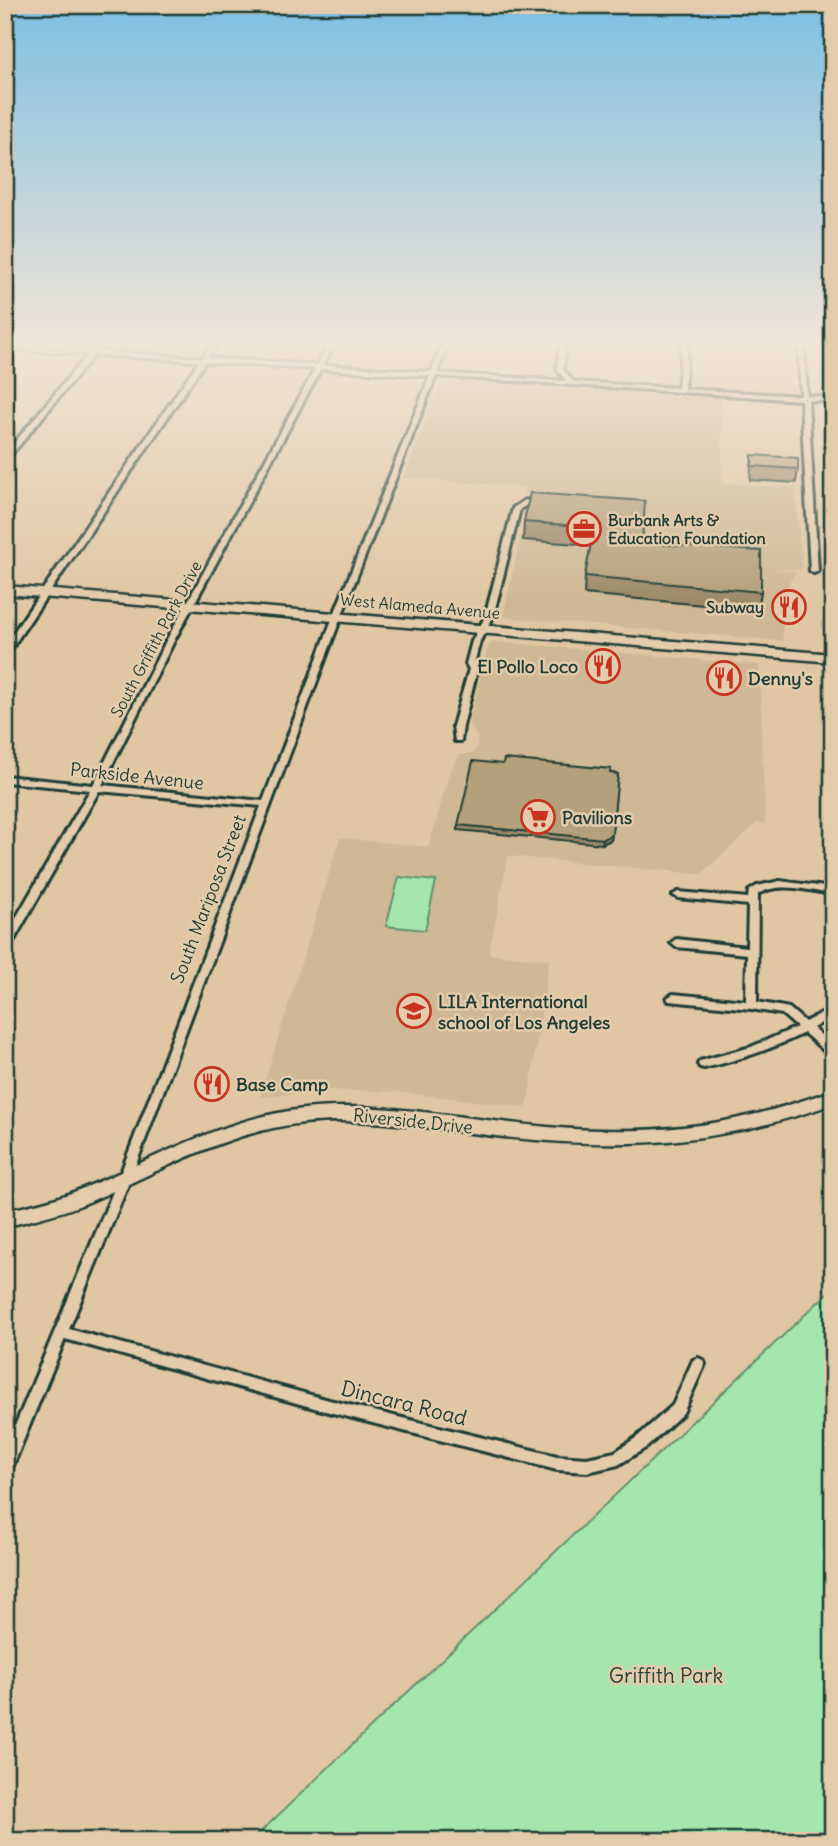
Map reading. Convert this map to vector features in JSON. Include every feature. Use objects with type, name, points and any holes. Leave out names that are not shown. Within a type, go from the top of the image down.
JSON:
[{"type":"main road","name":"West Alameda Avenue","points":[[5,590],[337,617],[481,635],[833,658]]},
{"type":"main road","name":"Riverside Drive","points":[[5,1219],[86,1195],[125,1175],[224,1134],[303,1116],[372,1115],[557,1136],[636,1139],[710,1132],[750,1124],[833,1097]]},
{"type":"street","points":[[5,459],[30,429]]},
{"type":"street","points":[[5,652],[157,429]]},
{"type":"street","name":"South Griffith Park Drive","points":[[5,947],[96,787],[285,429]]},
{"type":"street","name":"South Mariposa Street","points":[[5,1468],[125,1175],[265,804],[318,673],[337,617],[412,429]]},
{"type":"street","points":[[805,429],[814,571]]},
{"type":"street","points":[[458,739],[458,726],[472,667],[517,508],[528,502]]},
{"type":"street","name":"Parkside Avenue","points":[[5,779],[265,804]]},
{"type":"street","points":[[751,1005],[753,893],[773,884],[833,891]]},
{"type":"street","points":[[678,895],[753,902]]},
{"type":"street","points":[[676,943],[752,951]]},
{"type":"street","points":[[673,998],[785,1011],[833,1052]]},
{"type":"street","points":[[704,1064],[754,1052],[806,1028],[833,1011]]},
{"type":"street","name":"Dincara Road","points":[[60,1332],[328,1406],[557,1463],[587,1465],[618,1458],[642,1442],[678,1409],[698,1364]]},
{"type":"shaded area","points":[[423,429],[722,429],[722,483],[795,488],[802,569],[773,569],[796,572],[782,593],[783,641],[503,617],[525,517],[548,510],[550,494],[524,493],[524,487],[404,478]]},
{"type":"shaded area","points":[[496,642],[759,665],[765,824],[757,823],[701,874],[508,856],[489,954],[549,960],[527,1107],[398,1092],[331,1090],[260,1097],[340,838],[429,847],[450,771],[460,755],[474,753],[477,746],[478,738],[469,724],[487,650],[490,644]]},
{"type":"green space","points":[[399,877],[436,881],[425,930],[386,926]]},
{"type":"green space","name":"Griffith Park","points":[[833,1288],[833,1841],[251,1841]]},
{"type":"building","points":[[752,455],[798,458],[798,469],[752,466]]},
{"type":"building","points":[[530,493],[645,501],[642,543],[761,551],[761,592],[585,576],[594,527],[524,522]]},
{"type":"building","name":"Pavilions","points":[[504,759],[611,769],[610,773],[618,774],[612,834],[603,839],[458,825],[473,761],[503,764]]},
{"type":"place","name":"Burbank Arts & Education Foundation","points":[[584,529]]},
{"type":"place","name":"Subway","points":[[789,607]]},
{"type":"place","name":"El Pollo Loco","points":[[603,666]]},
{"type":"place","name":"Denny's","points":[[724,678]]},
{"type":"place","name":"Pavilions","points":[[538,817]]},
{"type":"place","name":"LILA International school of Los Angeles","points":[[414,1011]]},
{"type":"place","name":"Base Camp","points":[[212,1084]]}]
